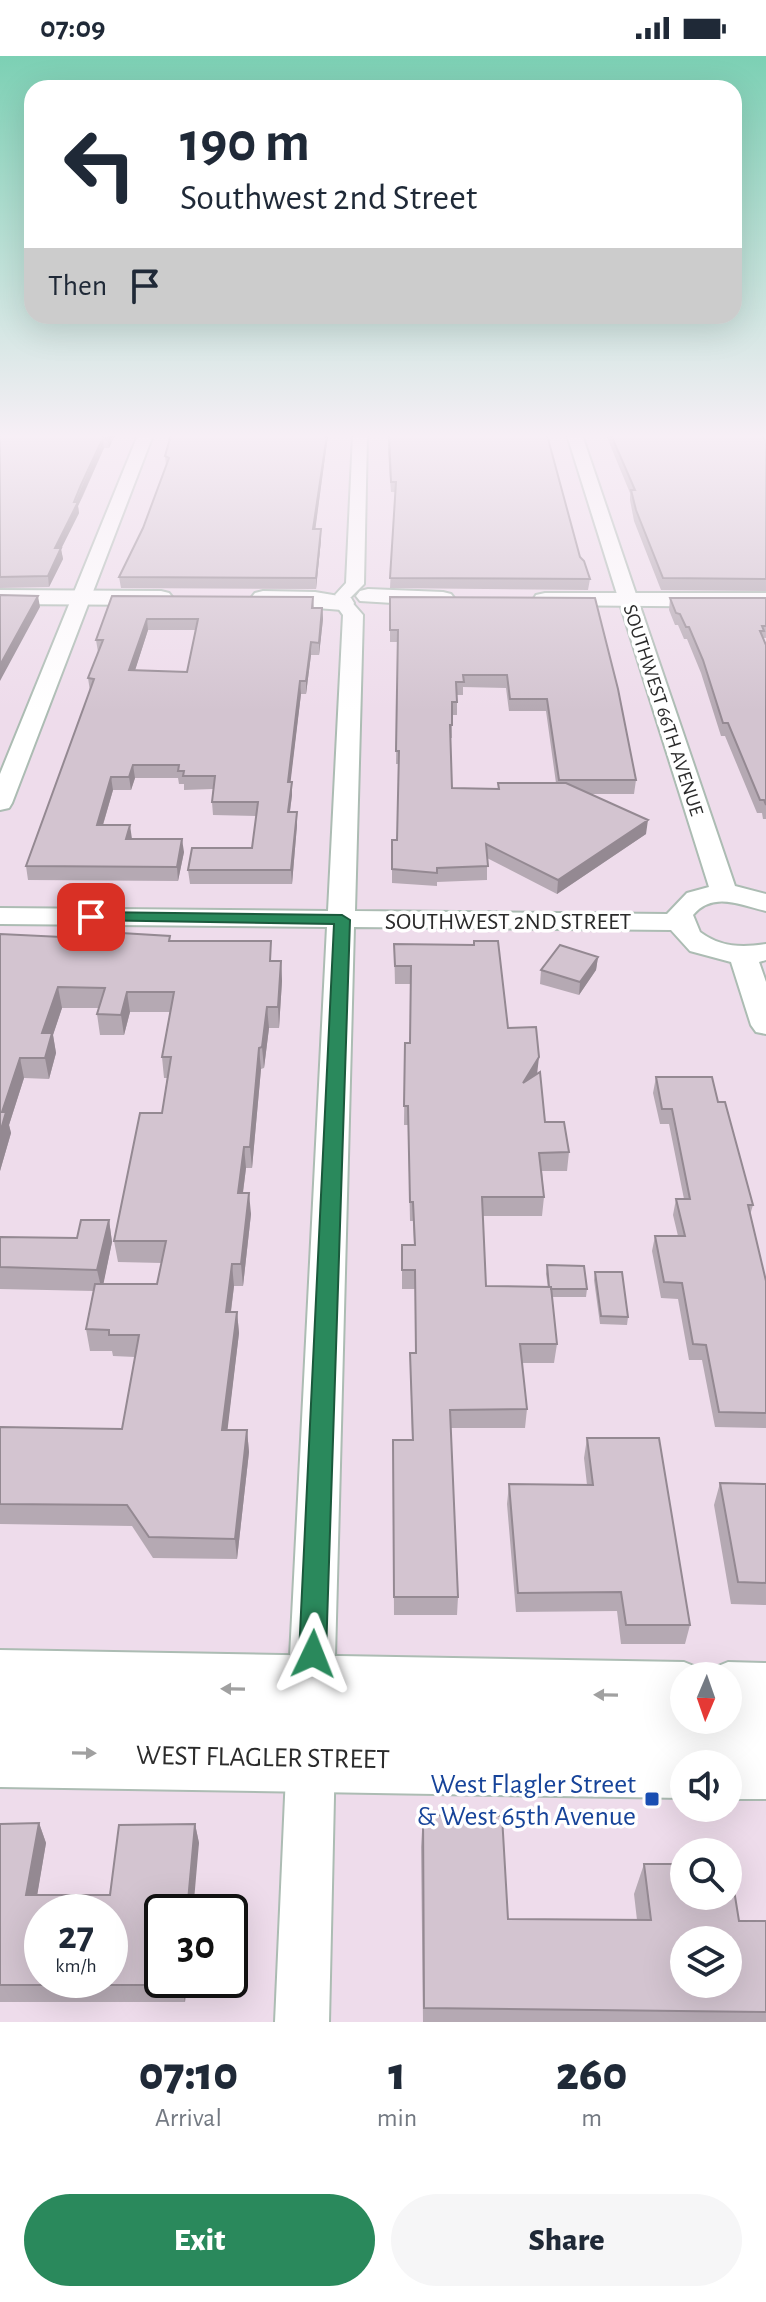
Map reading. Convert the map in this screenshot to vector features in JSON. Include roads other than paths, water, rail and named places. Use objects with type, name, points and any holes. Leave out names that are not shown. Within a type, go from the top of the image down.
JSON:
[{"type":"main road","points":[[0,1684],[670,1696]]},
{"type":"main road","points":[[742,1696],[766,1697]]},
{"type":"main road","name":"WEST FLAGLER STREET","points":[[0,1752],[766,1764]]},
{"type":"street","points":[[0,803],[110,527]]},
{"type":"street","points":[[302,2022],[311,1690],[357,527]]},
{"type":"street","name":"SOUTHWEST 66TH AVENUE","points":[[604,527],[724,893]]},
{"type":"street","points":[[0,597],[191,598]]},
{"type":"street","points":[[238,598],[469,599]]},
{"type":"street","points":[[517,599],[766,600]]},
{"type":"street","points":[[766,903],[748,896],[724,893],[690,901],[680,915],[684,931],[702,946],[754,954],[766,1025]]},
{"type":"street","name":"SOUTHWEST 2ND STREET","points":[[0,916],[680,922]]},
{"type":"place","name":"West Flagler Street & West 65th Avenue","points":[[652,1799]]}]
